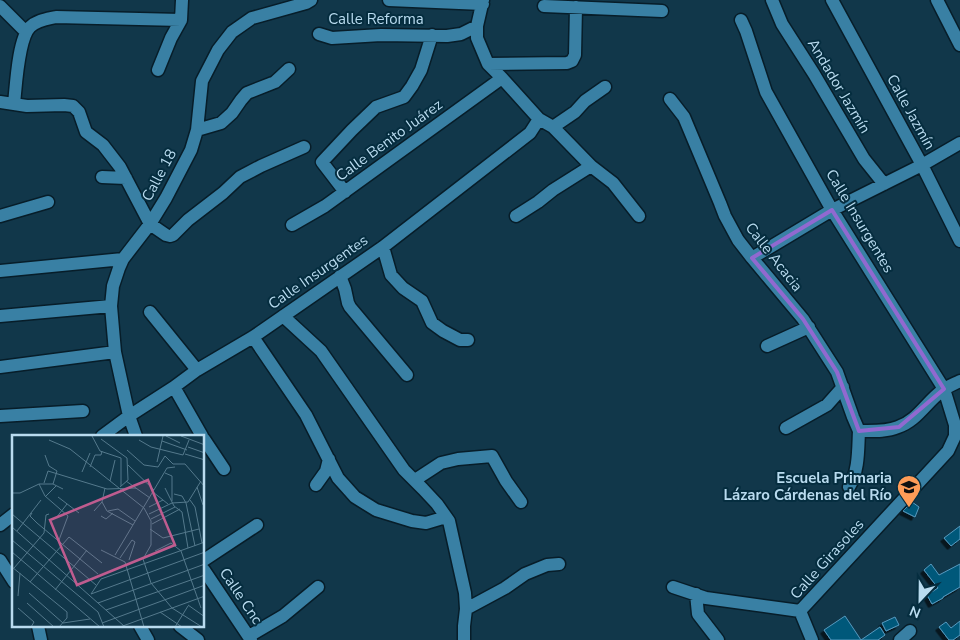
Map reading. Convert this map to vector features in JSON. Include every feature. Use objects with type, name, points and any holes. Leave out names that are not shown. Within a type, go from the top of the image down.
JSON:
[{"type":"street","points":[[158,70],[171,38],[181,20],[182,0]]},
{"type":"street","name":"Calle 18","points":[[129,416],[115,352],[111,306],[113,286],[123,259],[150,224],[191,150],[197,130],[202,81],[218,50],[232,32],[252,18],[311,0]]},
{"type":"street","points":[[390,0],[483,2],[477,26],[477,38],[488,64],[539,119],[553,127],[592,166],[613,183],[639,216]]},
{"type":"street","name":"Andador Jazmín","points":[[772,0],[782,24],[864,159],[884,184]]},
{"type":"street","name":"Calle Jazmín","points":[[832,0],[922,165],[960,241]]},
{"type":"street","points":[[936,0],[960,46]]},
{"type":"street","points":[[0,6],[26,32]]},
{"type":"street","points":[[544,6],[662,11]]},
{"type":"street","points":[[488,64],[567,63],[572,61],[574,55],[576,7]]},
{"type":"street","points":[[14,104],[21,45],[26,32],[39,21],[56,17],[181,20]]},
{"type":"street","name":"Calle Insurgentes","points":[[741,20],[766,92],[832,210],[944,389],[958,438]]},
{"type":"street","name":"Calle Reforma","points":[[319,34],[332,38],[381,35],[432,36],[461,34],[477,26]]},
{"type":"street","points":[[345,192],[322,162],[376,107],[404,97],[421,70],[432,36]]},
{"type":"street","points":[[197,130],[221,123],[248,93],[274,82],[289,69]]},
{"type":"street","name":"Calle Benito Juárez","points":[[292,226],[345,192],[502,78]]},
{"type":"street","points":[[553,127],[575,112],[585,101],[605,88]]},
{"type":"street","name":"Calle Acacia","points":[[670,99],[684,117],[725,216],[738,240],[803,319],[837,372],[852,417],[859,430]]},
{"type":"street","points":[[0,102],[27,106],[73,106],[79,112],[86,132],[103,144],[120,168],[150,224],[170,236],[240,178],[261,166],[304,147]]},
{"type":"street","name":"Calle Insurgentes","points":[[103,435],[197,370],[253,337],[382,247],[524,138],[530,133],[539,119]]},
{"type":"street","points":[[752,258],[832,210],[922,165],[960,143]]},
{"type":"street","points":[[516,216],[592,166]]},
{"type":"street","points":[[102,177],[126,178]]},
{"type":"street","points":[[0,216],[48,202]]},
{"type":"street","points":[[382,247],[391,275],[403,288],[422,301],[432,323],[460,340],[468,340]]},
{"type":"street","points":[[0,271],[123,259]]},
{"type":"street","points":[[340,276],[350,307],[407,375]]},
{"type":"street","points":[[0,316],[111,306]]},
{"type":"street","points":[[150,312],[197,370]]},
{"type":"street","points":[[283,316],[321,351],[404,470],[432,499],[449,521],[465,593],[464,640]]},
{"type":"street","points":[[767,346],[808,327]]},
{"type":"street","points":[[253,337],[306,415],[338,478],[355,497],[376,510],[412,521],[426,523],[446,517]]},
{"type":"street","points":[[0,367],[115,352]]},
{"type":"street","points":[[849,487],[854,479],[856,469],[859,430],[882,431],[899,427],[915,417],[944,389],[960,381]]},
{"type":"street","points":[[174,387],[202,435]]},
{"type":"street","points":[[786,428],[827,405],[842,387]]},
{"type":"street","points":[[0,416],[83,411]]},
{"type":"street","points":[[129,416],[136,435]]},
{"type":"street","name":"Calle Girasoles","points":[[812,640],[800,611],[958,438]]},
{"type":"street","points":[[205,440],[224,469]]},
{"type":"street","points":[[414,480],[441,463],[458,459],[492,456],[521,502]]},
{"type":"street","points":[[316,485],[326,471],[328,459]]},
{"type":"street","points":[[0,525],[12,516]]},
{"type":"street","points":[[205,559],[257,525]]},
{"type":"street","points":[[0,560],[12,579]]},
{"type":"street","points":[[466,609],[505,588],[525,574],[547,565],[559,564]]},
{"type":"street","name":"Calle Cnc","points":[[205,571],[250,638]]},
{"type":"street","points":[[250,638],[283,616],[318,587]]},
{"type":"street","points":[[673,587],[706,598],[800,611]]},
{"type":"street","points":[[696,594],[698,614],[718,640]]},
{"type":"street","points":[[141,628],[148,640]]},
{"type":"street","points":[[183,628],[198,640]]},
{"type":"street","points":[[900,640],[910,631]]},
{"type":"highlighted area","points":[[832,210],[944,389],[899,427],[859,431],[837,372],[803,319],[752,258]]},
{"type":"building","name":"Escuela Primaria Lázaro Cárdenas del Río","points":[[912,502],[919,507],[915,517],[903,511]]},
{"type":"building","points":[[960,526],[960,539],[951,546],[944,538]]},
{"type":"building","points":[[931,564],[939,575],[960,564],[960,587],[932,604],[927,595],[938,588],[924,570]]},
{"type":"building","points":[[845,616],[861,640],[831,640],[824,630]]},
{"type":"building","points":[[895,617],[899,625],[886,631],[882,623]]},
{"type":"building","points":[[960,621],[960,635],[953,640],[949,640],[939,627],[946,622],[951,628]]},
{"type":"building","points":[[880,627],[885,635],[878,640],[861,640]]},
{"type":"place","name":"Escuela Primaria Lázaro Cárdenas del Río","points":[[909,508]]}]
